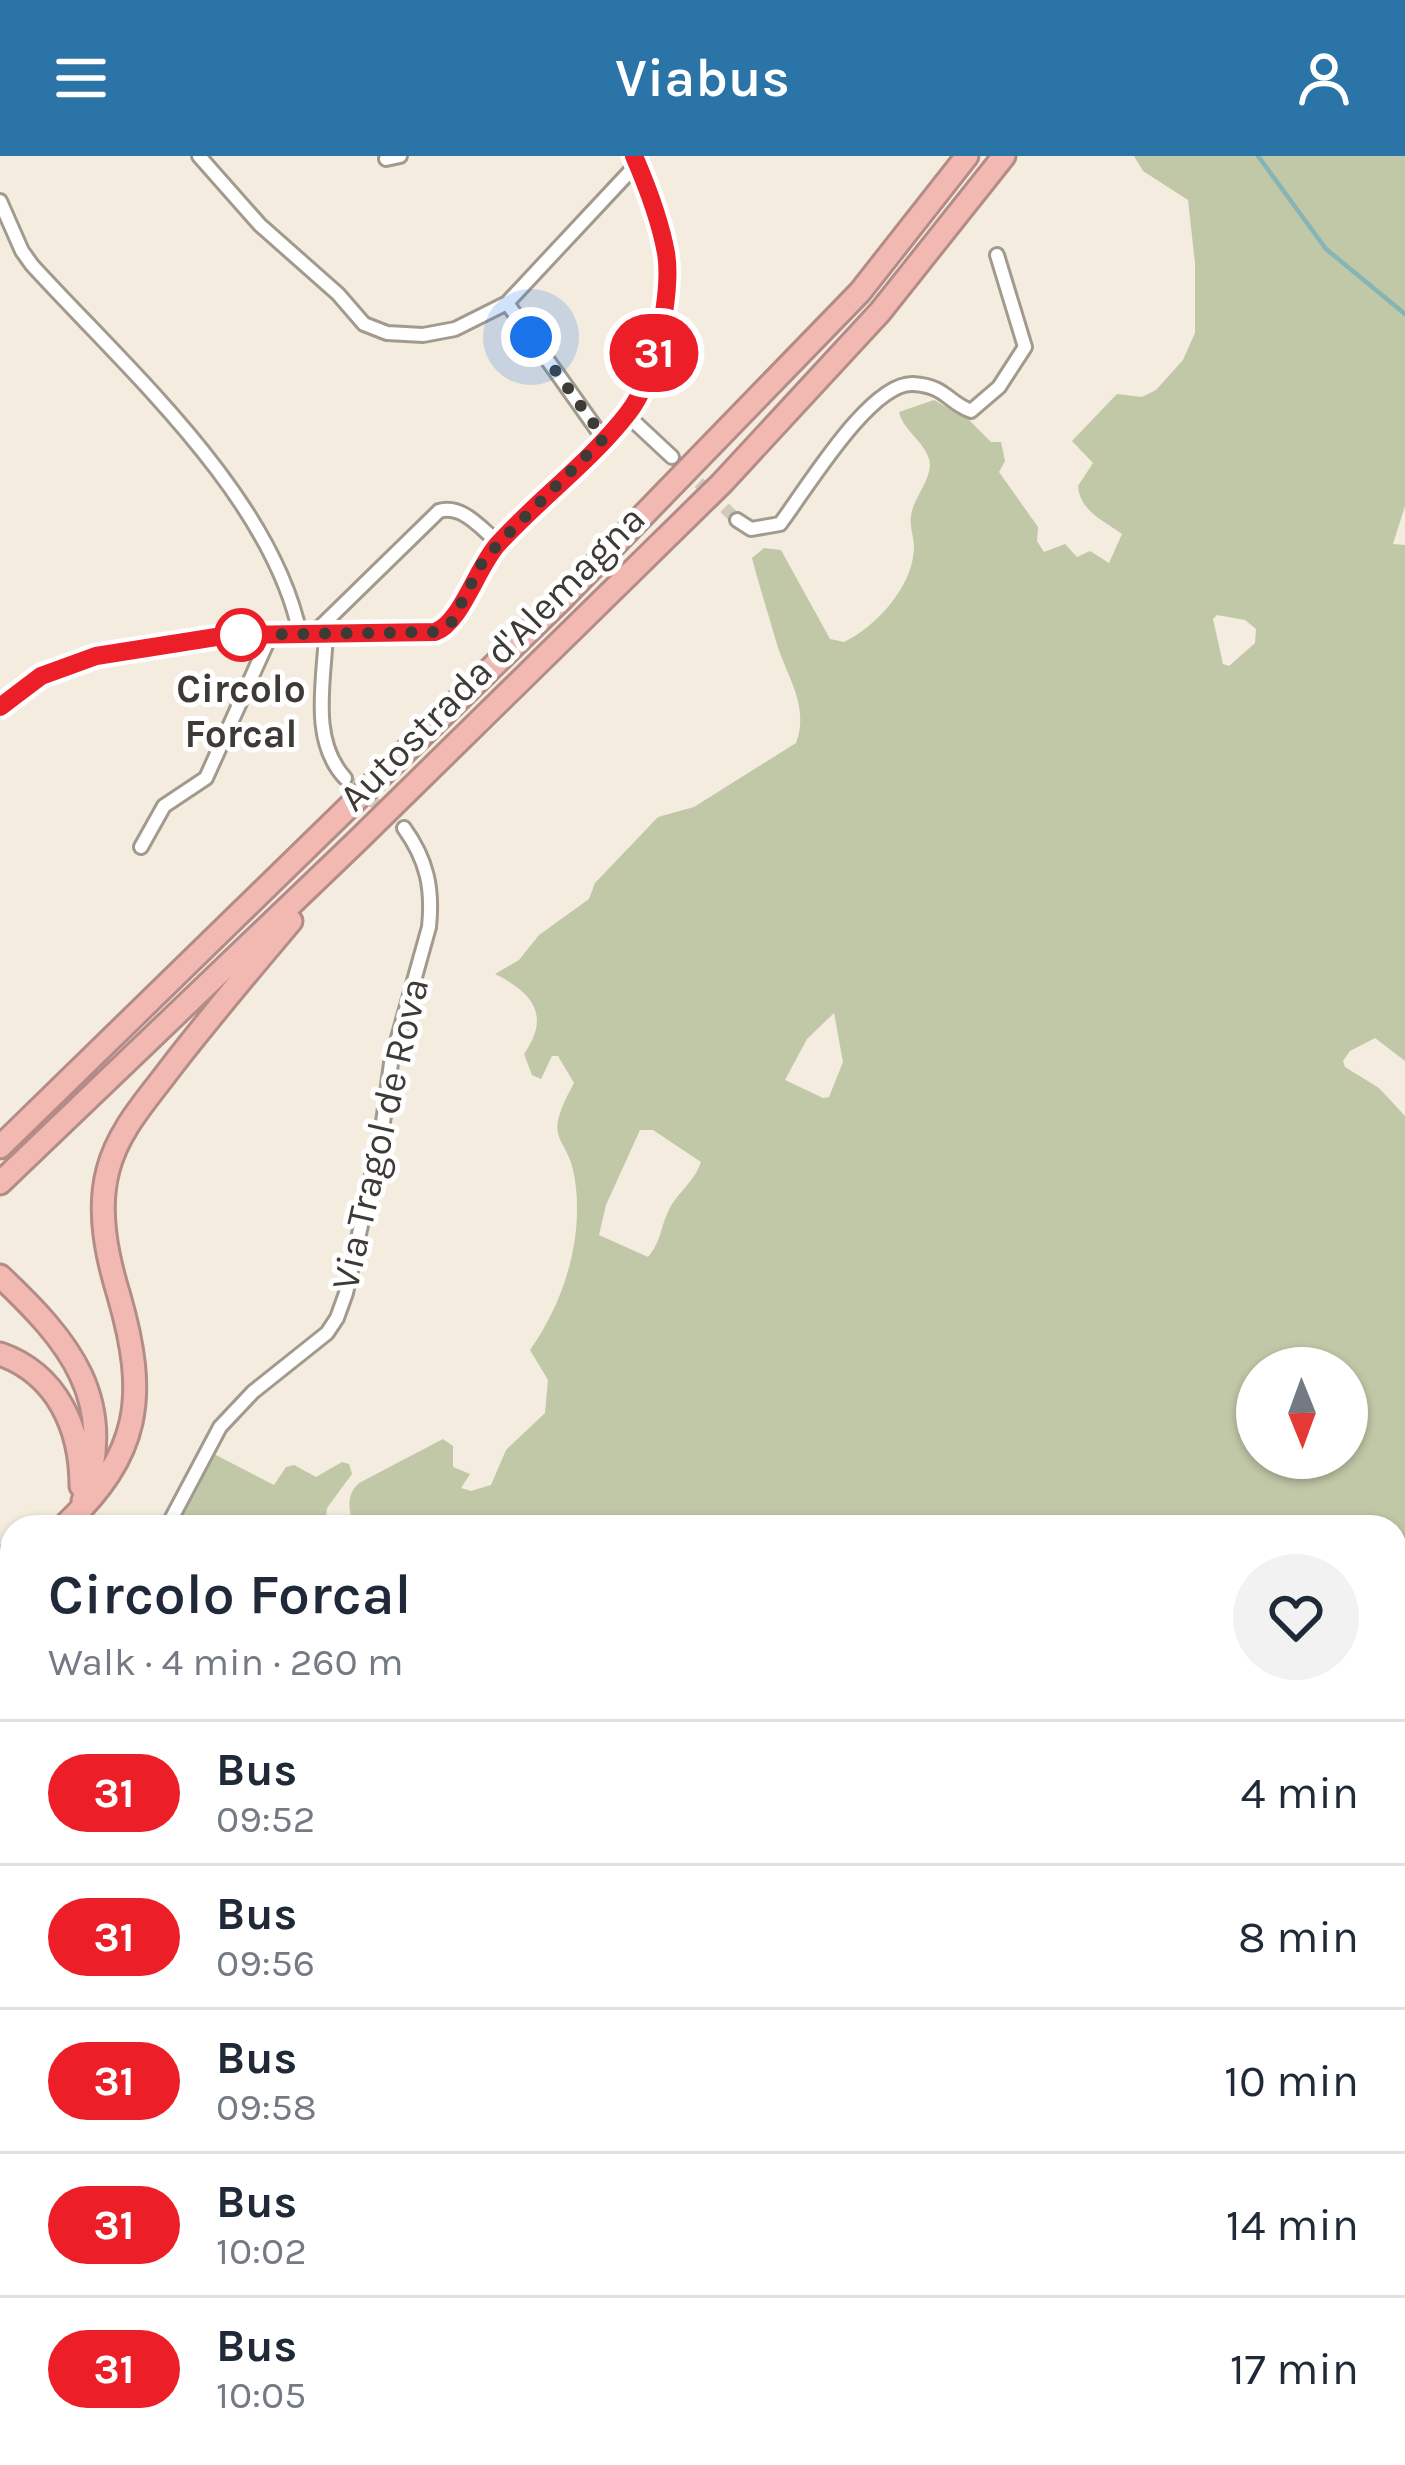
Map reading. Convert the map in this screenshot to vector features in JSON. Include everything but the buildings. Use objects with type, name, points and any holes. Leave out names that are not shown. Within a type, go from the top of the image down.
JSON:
[{"type":"highway","name":"Autostrada d'Alemagna","points":[[0,1147],[578,583],[860,292],[967,156]]},
{"type":"highway","name":"Autostrada d'Alemagna","points":[[0,1183],[722,483],[880,312],[1004,156]]},
{"type":"highway","points":[[76,1515],[111,1476],[127,1443],[134,1406],[135,1371],[113,1276],[104,1210],[106,1174],[119,1136],[196,1034],[355,843]]},
{"type":"highway","points":[[0,1130],[63,1082]]},
{"type":"highway","points":[[0,1276],[54,1328],[79,1366],[93,1421],[94,1450],[90,1482],[74,1515]]},
{"type":"highway","points":[[0,1354],[37,1372],[66,1414],[80,1462],[72,1515]]},
{"type":"street","points":[[0,707],[41,676],[80,660],[229,635],[442,630],[451,623],[482,563],[627,415],[648,375],[664,298],[667,255],[635,160],[507,303],[455,329],[423,335],[387,333],[364,324],[338,294],[260,225],[199,156]]},
{"type":"street","points":[[0,201],[32,265],[237,493],[313,634],[322,730],[332,764],[345,778]]},
{"type":"street","points":[[737,520],[752,530],[780,524],[868,407],[891,389],[908,384],[942,389],[971,411],[999,387],[1025,347],[997,255]]},
{"type":"street","points":[[507,303],[604,438]]},
{"type":"street","points":[[627,415],[672,457]]},
{"type":"street","points":[[313,634],[439,511],[461,512],[499,543]]},
{"type":"street","points":[[141,847],[164,806],[206,778],[271,634]]},
{"type":"street","name":"Via Tragol de Rova","points":[[173,1515],[220,1426],[253,1392],[327,1333],[346,1293],[382,1130],[391,1063],[429,927],[431,884],[404,828]]},
{"type":"green space","points":[[1134,156],[1405,156],[1405,506],[1393,544],[1405,545],[1405,1061],[1375,1038],[1350,1051],[1343,1061],[1345,1067],[1379,1088],[1405,1116],[1405,1515],[351,1515],[350,1498],[359,1483],[443,1439],[453,1446],[453,1467],[470,1474],[461,1488],[471,1491],[491,1485],[506,1450],[545,1413],[548,1380],[530,1350],[552,1314],[573,1252],[576,1188],[557,1130],[574,1083],[558,1056],[552,1056],[541,1079],[532,1075],[524,1054],[536,1028],[534,1006],[519,989],[495,974],[519,960],[539,935],[589,899],[595,883],[658,817],[694,807],[796,743],[798,703],[752,558],[764,548],[781,550],[830,639],[844,642],[869,626],[907,576],[914,548],[911,516],[929,472],[926,452],[899,412],[934,400],[969,420],[991,442],[1001,442],[1005,461],[999,472],[1038,527],[1037,541],[1044,552],[1065,544],[1077,557],[1090,551],[1109,563],[1122,534],[1083,502],[1078,486],[1093,463],[1072,441],[1117,394],[1142,397],[1156,390],[1183,360],[1195,333],[1195,263],[1188,200],[1143,171]],"holes":[[[1217,615],[1245,620],[1256,629],[1255,643],[1229,666],[1223,664],[1213,619]],[[834,1013],[843,1062],[829,1097],[785,1080],[807,1039]],[[640,1130],[653,1130],[701,1162],[672,1205],[648,1257],[599,1235],[606,1205]]]},
{"type":"green space","points":[[214,1454],[274,1485],[286,1467],[294,1465],[316,1477],[342,1462],[349,1464],[352,1474],[326,1515],[182,1515]]},
{"type":"waterway","points":[[1258,156],[1326,249],[1405,314]]},
{"type":"tunnel","points":[[686,470],[737,520]]},
{"type":"tunnel","points":[[345,778],[404,828]]},
{"type":"bus line","name":"31","points":[[0,707],[41,676],[96,656],[229,635],[435,632],[447,627],[482,563],[627,415],[648,375],[664,298],[667,255],[634,156]]},
{"type":"place","name":"Circolo Forcal","points":[[241,635]]},
{"type":"route","points":[[241,635],[229,635],[435,632],[451,623],[482,563],[604,438],[531,337]]}]
